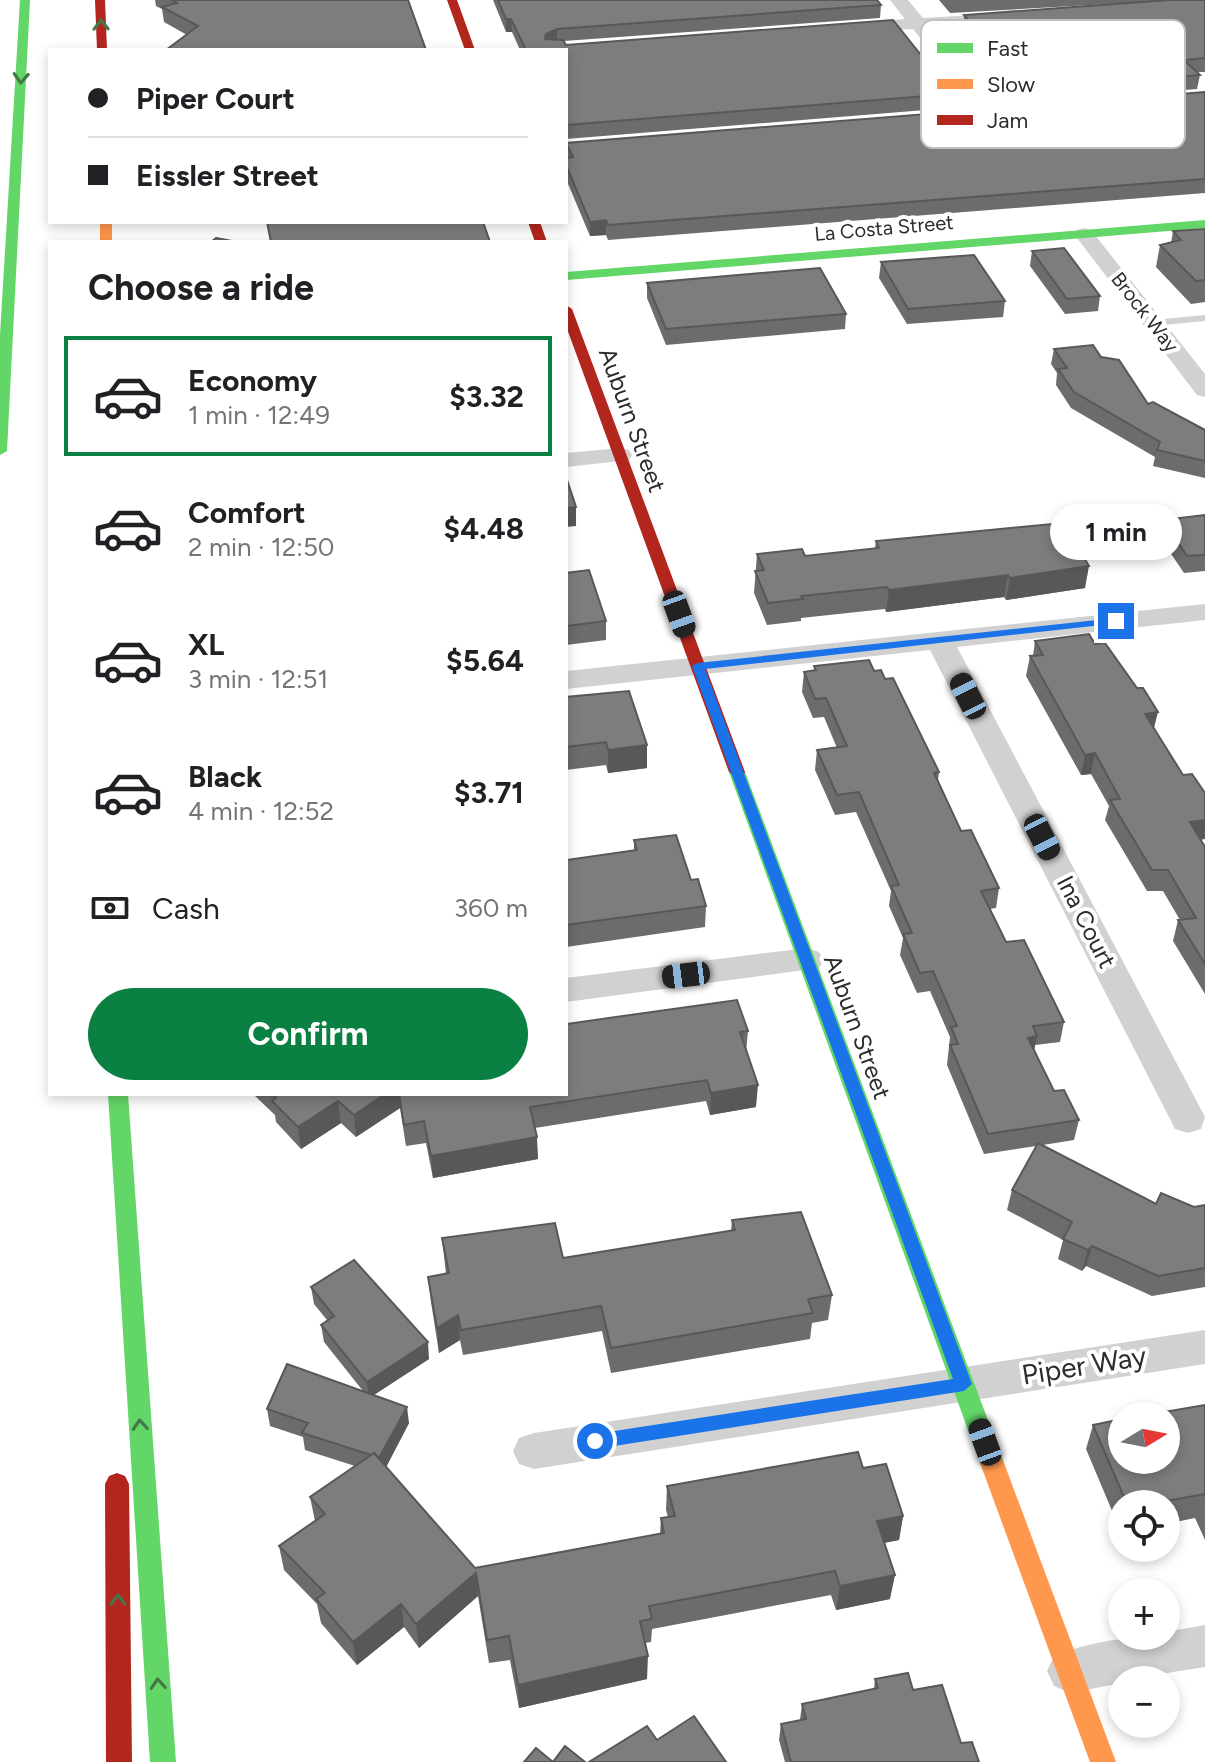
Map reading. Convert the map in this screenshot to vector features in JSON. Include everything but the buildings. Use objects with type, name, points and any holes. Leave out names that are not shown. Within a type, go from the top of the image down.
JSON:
[{"type":"main road","points":[[0,451],[25,0]]},
{"type":"main road","points":[[100,0],[102,48]]},
{"type":"main road","points":[[452,0],[469,48]]},
{"type":"main road","name":"La Costa Street","points":[[568,276],[1205,224]]},
{"type":"main road","name":"Auburn Street","points":[[568,314],[1103,1762]]},
{"type":"main road","points":[[116,1096],[116,1348]]},
{"type":"main road","points":[[116,1096],[163,1762]]},
{"type":"main road","points":[[117,1460],[119,1762]]},
{"type":"street","points":[[899,0],[921,28]]},
{"type":"street","points":[[972,20],[1025,16]]},
{"type":"street","points":[[840,29],[921,24]]},
{"type":"street","points":[[912,121],[921,120]]},
{"type":"street","name":"Brock Way","points":[[1084,234],[1205,390]]},
{"type":"street","points":[[568,460],[620,455]]},
{"type":"street","points":[[568,680],[1205,612]]},
{"type":"street","name":"Ina Court","points":[[939,640],[1188,1119]]},
{"type":"street","points":[[568,990],[807,960]]},
{"type":"street","name":"Piper Way","points":[[534,1451],[1205,1347]]},
{"type":"street","points":[[1070,1671],[1205,1646]]},
{"type":"lane","points":[[1153,323],[1205,318]]},
{"type":"traffic: fast","points":[[0,451],[25,0]]},
{"type":"traffic: fast","points":[[568,276],[1205,224]]},
{"type":"traffic: fast","points":[[737,772],[992,1463]]},
{"type":"traffic: fast","points":[[118,1096],[163,1762]]},
{"type":"traffic: slow","points":[[106,224],[106,240]]},
{"type":"traffic: slow","points":[[992,1463],[1103,1762]]},
{"type":"traffic: jam","points":[[100,0],[102,48]]},
{"type":"traffic: jam","points":[[452,0],[469,48]]},
{"type":"traffic: jam","points":[[535,224],[540,240]]},
{"type":"traffic: jam","points":[[568,314],[737,772]]},
{"type":"traffic: jam","points":[[117,1484],[119,1762]]},
{"type":"route","points":[[595,1441],[964,1384],[698,666],[1116,621]]}]
